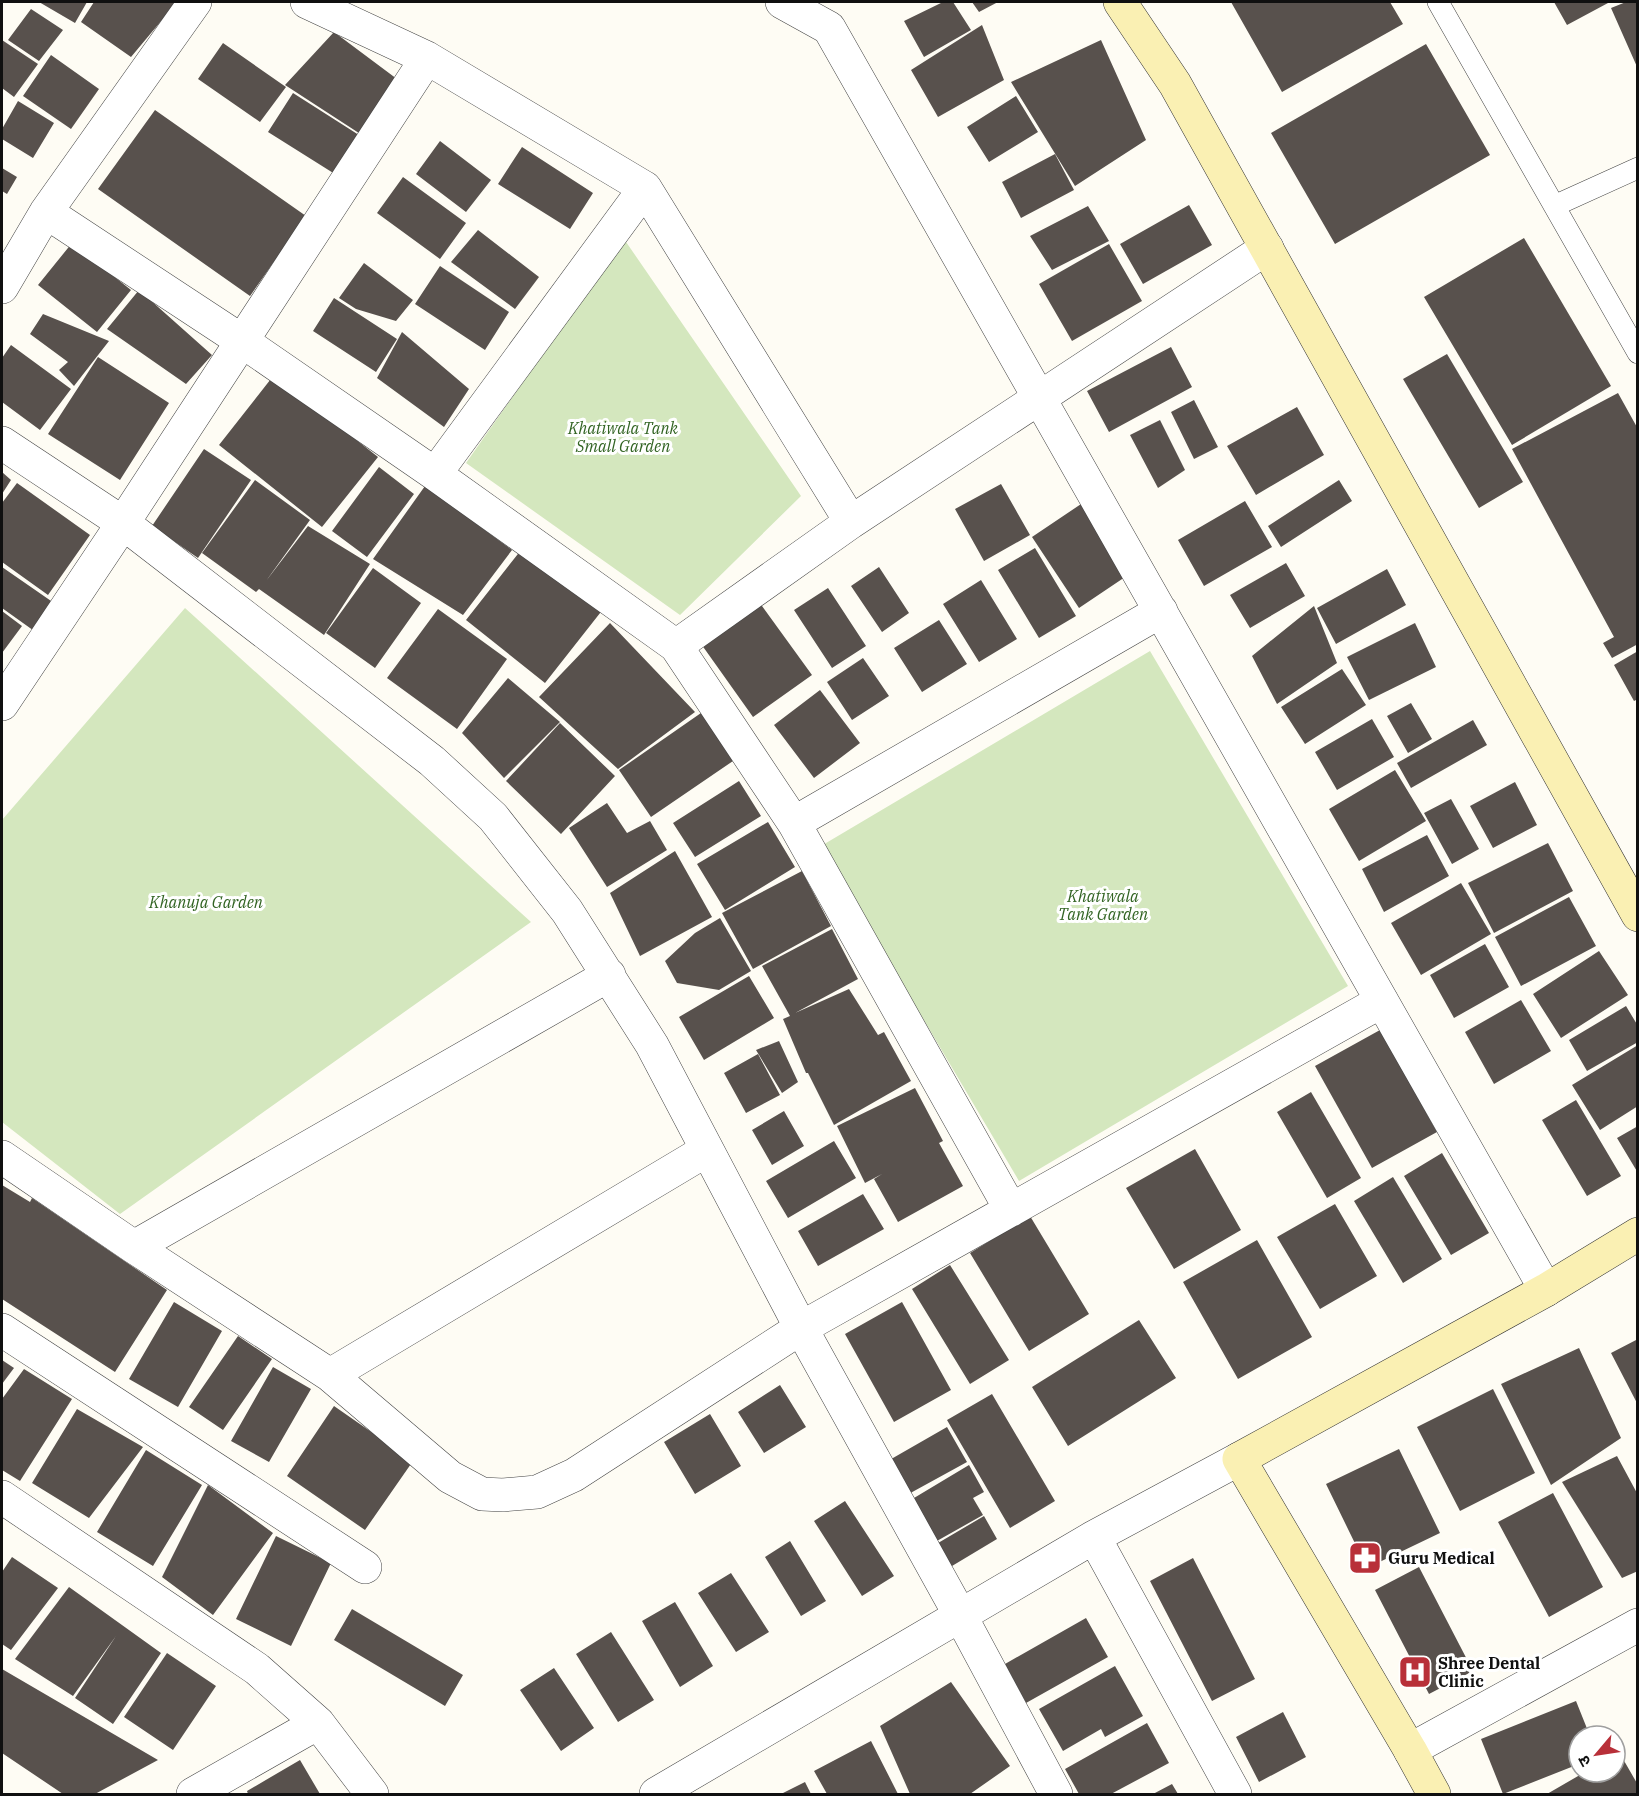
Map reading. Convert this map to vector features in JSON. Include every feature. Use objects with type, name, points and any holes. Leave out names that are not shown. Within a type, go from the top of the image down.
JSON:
[{"type":"main road","points":[[1120,2],[1175,84],[1638,915]]},
{"type":"main road","points":[[1434,1794],[1239,1459],[1546,1290],[1638,1234]]},
{"type":"street","points":[[2,288],[46,212],[195,2]]},
{"type":"street","points":[[306,2],[427,58],[645,188],[851,522]]},
{"type":"street","points":[[782,2],[829,28],[1546,1290]]},
{"type":"street","points":[[2,704],[427,58]]},
{"type":"street","points":[[435,474],[645,188]]},
{"type":"street","points":[[46,212],[242,341],[435,474],[676,646],[794,823],[1011,1210]]},
{"type":"street","points":[[676,646],[851,522],[1267,248]]},
{"type":"street","points":[[2,443],[123,523],[432,761],[493,817],[567,911],[652,1045],[801,1328],[1056,1794]]},
{"type":"street","points":[[794,823],[1161,611]]},
{"type":"street","points":[[134,1247],[609,975]]},
{"type":"street","points":[[2,1157],[134,1247],[330,1375],[450,1477],[482,1494],[537,1492],[574,1475],[801,1328],[1382,1001]]},
{"type":"street","points":[[330,1375],[707,1150]]},
{"type":"street","points":[[2,1330],[364,1567]]},
{"type":"street","points":[[656,1794],[1094,1538],[1239,1459]]},
{"type":"street","points":[[2,1497],[256,1669],[318,1723],[372,1794]]},
{"type":"street","points":[[1094,1538],[1235,1794]]},
{"type":"street","points":[[1410,1750],[1638,1625]]},
{"type":"street","points":[[193,1794],[318,1723]]},
{"type":"lane","points":[[1438,2],[1638,353]]},
{"type":"lane","points":[[1554,206],[1638,168]]},
{"type":"green space","name":"Khatiwala Tank Small Garden","points":[[624,239],[801,496],[680,615],[466,463]]},
{"type":"green space","name":"Khanuja Garden","points":[[185,608],[531,922],[120,1214],[2,1122],[2,820]]},
{"type":"green space","name":"Khatiwala Tank Garden","points":[[1150,651],[1348,986],[1019,1181],[821,846]]},
{"type":"building","points":[[39,2],[87,2],[75,23]]},
{"type":"building","points":[[94,2],[177,2],[131,57],[81,22]]},
{"type":"building","points":[[943,2],[953,2],[971,30],[924,57],[904,21]]},
{"type":"building","points":[[972,2],[998,2],[979,12]]},
{"type":"building","points":[[1231,2],[1390,2],[1403,24],[1282,92]]},
{"type":"building","points":[[1554,2],[1608,2],[1608,3],[1567,25]]},
{"type":"building","points":[[1626,2],[1638,2],[1638,69],[1611,8]]},
{"type":"building","points":[[31,9],[63,30],[39,61],[8,40]]},
{"type":"building","points":[[982,25],[1004,80],[938,117],[911,70]]},
{"type":"building","points":[[334,32],[401,82],[365,137],[285,85]]},
{"type":"building","points":[[2,40],[38,64],[14,97],[2,88]]},
{"type":"building","points":[[1101,40],[1146,140],[1075,186],[1011,82]]},
{"type":"building","points":[[223,43],[286,87],[260,122],[198,79]]},
{"type":"building","points":[[1426,44],[1490,155],[1335,244],[1271,133]]},
{"type":"building","points":[[51,55],[99,89],[71,129],[23,96]]},
{"type":"building","points":[[293,93],[362,137],[338,176],[268,132]]},
{"type":"building","points":[[1016,96],[1038,132],[989,162],[967,127]]},
{"type":"building","points":[[18,101],[54,123],[33,158],[2,139],[2,129]]},
{"type":"building","points":[[155,110],[306,216],[250,296],[98,189]]},
{"type":"building","points":[[440,141],[491,180],[466,212],[416,174]]},
{"type":"building","points":[[522,147],[593,193],[570,229],[498,184]]},
{"type":"building","points":[[1055,154],[1074,190],[1021,218],[1002,182]]},
{"type":"building","points":[[2,168],[17,177],[7,194],[2,191]]},
{"type":"building","points":[[403,177],[466,223],[440,259],[377,213]]},
{"type":"building","points":[[1189,205],[1212,245],[1143,284],[1120,244]]},
{"type":"building","points":[[1088,206],[1109,241],[1052,270],[1030,236]]},
{"type":"building","points":[[478,230],[539,277],[515,309],[451,262]]},
{"type":"building","points":[[1524,238],[1611,386],[1512,445],[1424,297]]},
{"type":"building","points":[[72,243],[131,290],[97,332],[38,285]]},
{"type":"building","points":[[1109,244],[1142,301],[1072,341],[1039,284]]},
{"type":"building","points":[[364,263],[413,300],[396,321],[356,309],[339,298]]},
{"type":"building","points":[[440,266],[509,312],[485,350],[415,304]]},
{"type":"building","points":[[139,290],[212,355],[186,384],[107,329]]},
{"type":"building","points":[[334,298],[397,339],[376,372],[313,331]]},
{"type":"building","points":[[43,314],[109,341],[74,386],[59,370],[68,362],[30,334]]},
{"type":"building","points":[[402,332],[469,389],[444,427],[377,378]]},
{"type":"building","points":[[11,345],[71,389],[40,430],[2,402],[2,358]]},
{"type":"building","points":[[1171,347],[1192,387],[1109,432],[1087,391]]},
{"type":"building","points":[[1447,354],[1523,482],[1479,508],[1403,379]]},
{"type":"building","points":[[98,357],[169,403],[120,480],[48,434]]},
{"type":"building","points":[[274,375],[378,457],[322,527],[219,445]]},
{"type":"building","points":[[1618,393],[1638,429],[1638,644],[1612,658],[1603,643],[1614,637],[1512,449]]},
{"type":"building","points":[[1194,400],[1218,447],[1194,459],[1171,412]]},
{"type":"building","points":[[1297,407],[1324,455],[1256,495],[1227,446]]},
{"type":"building","points":[[1160,420],[1185,470],[1158,488],[1130,435]]},
{"type":"building","points":[[204,449],[251,480],[198,558],[152,526]]},
{"type":"building","points":[[379,467],[414,494],[367,557],[332,531]]},
{"type":"building","points":[[2,472],[11,480],[2,494]]},
{"type":"building","points":[[255,480],[310,520],[266,581],[308,526],[370,564],[324,635],[259,589],[256,592],[202,553]]},
{"type":"building","points":[[1339,480],[1352,501],[1281,547],[1268,526]]},
{"type":"building","points":[[17,483],[90,535],[48,595],[2,562],[2,503]]},
{"type":"building","points":[[1001,484],[1030,535],[984,561],[955,509]]},
{"type":"building","points":[[425,486],[512,550],[463,615],[373,559]]},
{"type":"building","points":[[1087,500],[1134,571],[1079,608],[1032,537]]},
{"type":"building","points":[[1245,501],[1272,547],[1204,586],[1178,540]]},
{"type":"building","points":[[525,545],[604,608],[545,683],[466,620]]},
{"type":"building","points":[[1035,548],[1076,616],[1039,638],[998,570]]},
{"type":"building","points":[[1286,563],[1305,596],[1250,628],[1230,595]]},
{"type":"building","points":[[2,567],[54,603],[37,633],[2,608]]},
{"type":"building","points":[[879,567],[909,613],[882,632],[851,586]]},
{"type":"building","points":[[373,568],[421,603],[375,668],[326,633]]},
{"type":"building","points":[[1387,569],[1406,605],[1336,644],[1317,608]]},
{"type":"building","points":[[981,580],[1017,639],[979,662],[943,604]]},
{"type":"building","points":[[828,588],[866,646],[832,668],[794,610]]},
{"type":"building","points":[[757,599],[812,675],[753,717],[699,641]]},
{"type":"building","points":[[1314,606],[1337,663],[1277,704],[1252,656]]},
{"type":"building","points":[[438,609],[507,659],[457,729],[387,678]]},
{"type":"building","points":[[2,611],[22,626],[2,653]]},
{"type":"building","points":[[939,620],[967,664],[922,692],[894,648]]},
{"type":"building","points":[[610,623],[695,712],[618,769],[539,697]]},
{"type":"building","points":[[1415,623],[1436,667],[1369,700],[1347,657]]},
{"type":"building","points":[[1638,651],[1638,699],[1634,701],[1614,665]]},
{"type":"building","points":[[863,658],[889,696],[852,720],[827,682]]},
{"type":"building","points":[[1342,669],[1366,705],[1305,744],[1281,707]]},
{"type":"building","points":[[508,678],[560,722],[504,778],[462,733]]},
{"type":"building","points":[[820,690],[860,743],[814,778],[774,725]]},
{"type":"building","points":[[1411,703],[1432,739],[1408,753],[1387,716]]},
{"type":"building","points":[[701,713],[733,761],[651,817],[619,770]]},
{"type":"building","points":[[1372,719],[1394,757],[1337,790],[1315,752]]},
{"type":"building","points":[[1473,720],[1487,745],[1411,788],[1397,763]]},
{"type":"building","points":[[560,723],[615,776],[561,834],[506,781]]},
{"type":"building","points":[[1395,770],[1426,821],[1359,861],[1329,809]]},
{"type":"building","points":[[739,781],[761,816],[695,857],[673,823]]},
{"type":"building","points":[[1515,782],[1537,825],[1493,848],[1470,806]]},
{"type":"building","points":[[1451,799],[1479,849],[1452,864],[1424,813]]},
{"type":"building","points":[[607,803],[627,833],[650,821],[667,850],[607,887],[569,828]]},
{"type":"building","points":[[768,822],[795,867],[725,910],[697,864]]},
{"type":"building","points":[[1427,835],[1449,876],[1384,912],[1362,869]]},
{"type":"building","points":[[1548,843],[1573,891],[1494,933],[1468,883]]},
{"type":"building","points":[[675,851],[712,917],[640,956],[610,893]]},
{"type":"building","points":[[802,871],[831,926],[753,969],[722,913]]},
{"type":"building","points":[[1461,883],[1491,934],[1421,975],[1391,923]]},
{"type":"building","points":[[1569,897],[1596,946],[1521,986],[1495,937]]},
{"type":"building","points":[[720,918],[751,971],[719,990],[677,983],[665,961],[695,933]]},
{"type":"building","points":[[832,929],[858,979],[795,1013],[849,989],[878,1035],[884,1032],[911,1081],[834,1125],[806,1073],[783,1019],[790,1016],[762,966]]},
{"type":"building","points":[[1485,944],[1509,987],[1454,1018],[1430,975]]},
{"type":"building","points":[[1599,951],[1628,995],[1561,1038],[1533,994]]},
{"type":"building","points":[[749,976],[774,1018],[704,1060],[679,1017]]},
{"type":"building","points":[[1521,1000],[1551,1051],[1494,1084],[1465,1032]]},
{"type":"building","points":[[1626,1006],[1638,1026],[1638,1042],[1587,1071],[1569,1040]]},
{"type":"building","points":[[1380,1030],[1437,1132],[1372,1168],[1315,1066]]},
{"type":"building","points":[[779,1041],[798,1082],[782,1093],[756,1050]]},
{"type":"building","points":[[1638,1045],[1638,1106],[1600,1130],[1572,1085]]},
{"type":"building","points":[[758,1054],[780,1095],[746,1113],[724,1073]]},
{"type":"building","points":[[915,1088],[943,1141],[939,1143],[963,1186],[898,1222],[874,1179],[882,1174],[865,1183],[837,1126]]},
{"type":"building","points":[[1311,1092],[1361,1178],[1327,1198],[1277,1112]]},
{"type":"building","points":[[1576,1100],[1621,1176],[1587,1196],[1542,1120]]},
{"type":"building","points":[[784,1111],[804,1146],[772,1165],[752,1130]]},
{"type":"building","points":[[1638,1126],[1638,1173],[1617,1138]]},
{"type":"building","points":[[834,1141],[856,1178],[788,1218],[766,1181]]},
{"type":"building","points":[[1195,1149],[1241,1230],[1174,1269],[1126,1188]]},
{"type":"building","points":[[1442,1153],[1489,1233],[1451,1255],[1404,1176]]},
{"type":"building","points":[[1393,1177],[1442,1259],[1403,1283],[1354,1201]]},
{"type":"building","points":[[2,1185],[30,1202],[32,1198],[167,1290],[115,1372],[2,1299]]},
{"type":"building","points":[[863,1194],[884,1229],[818,1266],[798,1231]]},
{"type":"building","points":[[1335,1204],[1377,1276],[1320,1309],[1277,1237]]},
{"type":"building","points":[[1030,1216],[1089,1314],[1029,1351],[970,1253]]},
{"type":"building","points":[[1257,1240],[1312,1337],[1238,1379],[1183,1282]]},
{"type":"building","points":[[950,1265],[1009,1360],[970,1384],[912,1289]]},
{"type":"building","points":[[174,1302],[222,1331],[178,1407],[129,1379]]},
{"type":"building","points":[[902,1302],[951,1390],[894,1422],[845,1334]]},
{"type":"building","points":[[1139,1320],[1176,1378],[1068,1446],[1032,1387]]},
{"type":"building","points":[[238,1336],[272,1359],[223,1430],[189,1407]]},
{"type":"building","points":[[1638,1339],[1638,1405],[1611,1353]]},
{"type":"building","points":[[1579,1348],[1621,1438],[1551,1485],[1501,1384]]},
{"type":"building","points":[[2,1360],[14,1368],[2,1384]]},
{"type":"building","points":[[273,1367],[311,1389],[269,1462],[231,1441]]},
{"type":"building","points":[[24,1369],[72,1399],[20,1481],[2,1470],[2,1399]]},
{"type":"building","points":[[780,1385],[806,1427],[764,1453],[738,1412]]},
{"type":"building","points":[[1493,1389],[1535,1473],[1460,1511],[1417,1427]]},
{"type":"building","points":[[992,1394],[1055,1501],[1010,1528],[947,1420]]},
{"type":"building","points":[[334,1406],[413,1461],[365,1530],[287,1476]]},
{"type":"building","points":[[77,1409],[143,1447],[89,1518],[32,1483]]},
{"type":"building","points":[[710,1414],[741,1466],[695,1494],[664,1442]]},
{"type":"building","points":[[947,1427],[967,1462],[905,1496],[886,1462]]},
{"type":"building","points":[[1399,1449],[1440,1533],[1367,1568],[1326,1484]]},
{"type":"building","points":[[146,1450],[202,1485],[153,1566],[97,1532]]},
{"type":"building","points":[[1617,1456],[1638,1495],[1638,1571],[1622,1578],[1562,1482]]},
{"type":"building","points":[[969,1465],[984,1492],[973,1498],[983,1515],[928,1546],[904,1504]]},
{"type":"building","points":[[208,1485],[273,1533],[213,1615],[162,1577]]},
{"type":"building","points":[[1553,1493],[1603,1587],[1549,1617],[1498,1522]]},
{"type":"building","points":[[845,1501],[894,1576],[862,1596],[814,1521]]},
{"type":"building","points":[[984,1516],[997,1539],[947,1569],[933,1546]]},
{"type":"building","points":[[276,1536],[331,1563],[291,1646],[236,1619]]},
{"type":"building","points":[[790,1541],[826,1601],[801,1616],[765,1557]]},
{"type":"building","points":[[12,1557],[58,1588],[11,1650],[2,1644],[2,1572]]},
{"type":"building","points":[[1193,1558],[1255,1679],[1212,1701],[1150,1581]]},
{"type":"building","points":[[1419,1567],[1473,1671],[1429,1694],[1375,1590]]},
{"type":"building","points":[[731,1573],[769,1632],[736,1652],[698,1593]]},
{"type":"building","points":[[69,1587],[161,1653],[113,1724],[75,1698],[116,1636],[73,1696],[15,1659]]},
{"type":"building","points":[[675,1602],[713,1666],[680,1687],[642,1621]]},
{"type":"building","points":[[352,1609],[463,1675],[445,1706],[334,1640]]},
{"type":"building","points":[[1086,1618],[1108,1657],[1026,1703],[1005,1664]]},
{"type":"building","points":[[611,1632],[654,1700],[618,1722],[576,1654]]},
{"type":"building","points":[[167,1653],[216,1686],[173,1750],[124,1717]]},
{"type":"building","points":[[1115,1666],[1143,1716],[1105,1737],[1101,1729],[1063,1751],[1039,1709]]},
{"type":"building","points":[[554,1668],[594,1728],[561,1751],[520,1690]]},
{"type":"building","points":[[2,1669],[158,1760],[95,1794],[63,1794],[2,1753]]},
{"type":"building","points":[[951,1682],[1010,1766],[970,1794],[910,1794],[880,1726]]},
{"type":"building","points":[[1576,1701],[1585,1724],[1567,1724],[1567,1769],[1503,1794],[1481,1739]]},
{"type":"building","points":[[1283,1712],[1306,1757],[1259,1782],[1236,1737]]},
{"type":"building","points":[[1147,1723],[1169,1763],[1111,1794],[1079,1794],[1065,1769]]},
{"type":"building","points":[[871,1741],[898,1794],[827,1794],[814,1771]]},
{"type":"building","points":[[300,1760],[320,1794],[248,1794],[247,1791]]},
{"type":"building","points":[[1627,1766],[1638,1785],[1638,1794],[1547,1794],[1567,1782],[1627,1784]]},
{"type":"building","points":[[805,1782],[811,1794],[781,1794]]},
{"type":"building","points":[[1172,1784],[1178,1794],[1153,1794]]},
{"type":"place","name":"Guru Medical","points":[[1365,1558]]},
{"type":"place","name":"Shree Dental Clinic","points":[[1415,1672]]}]
